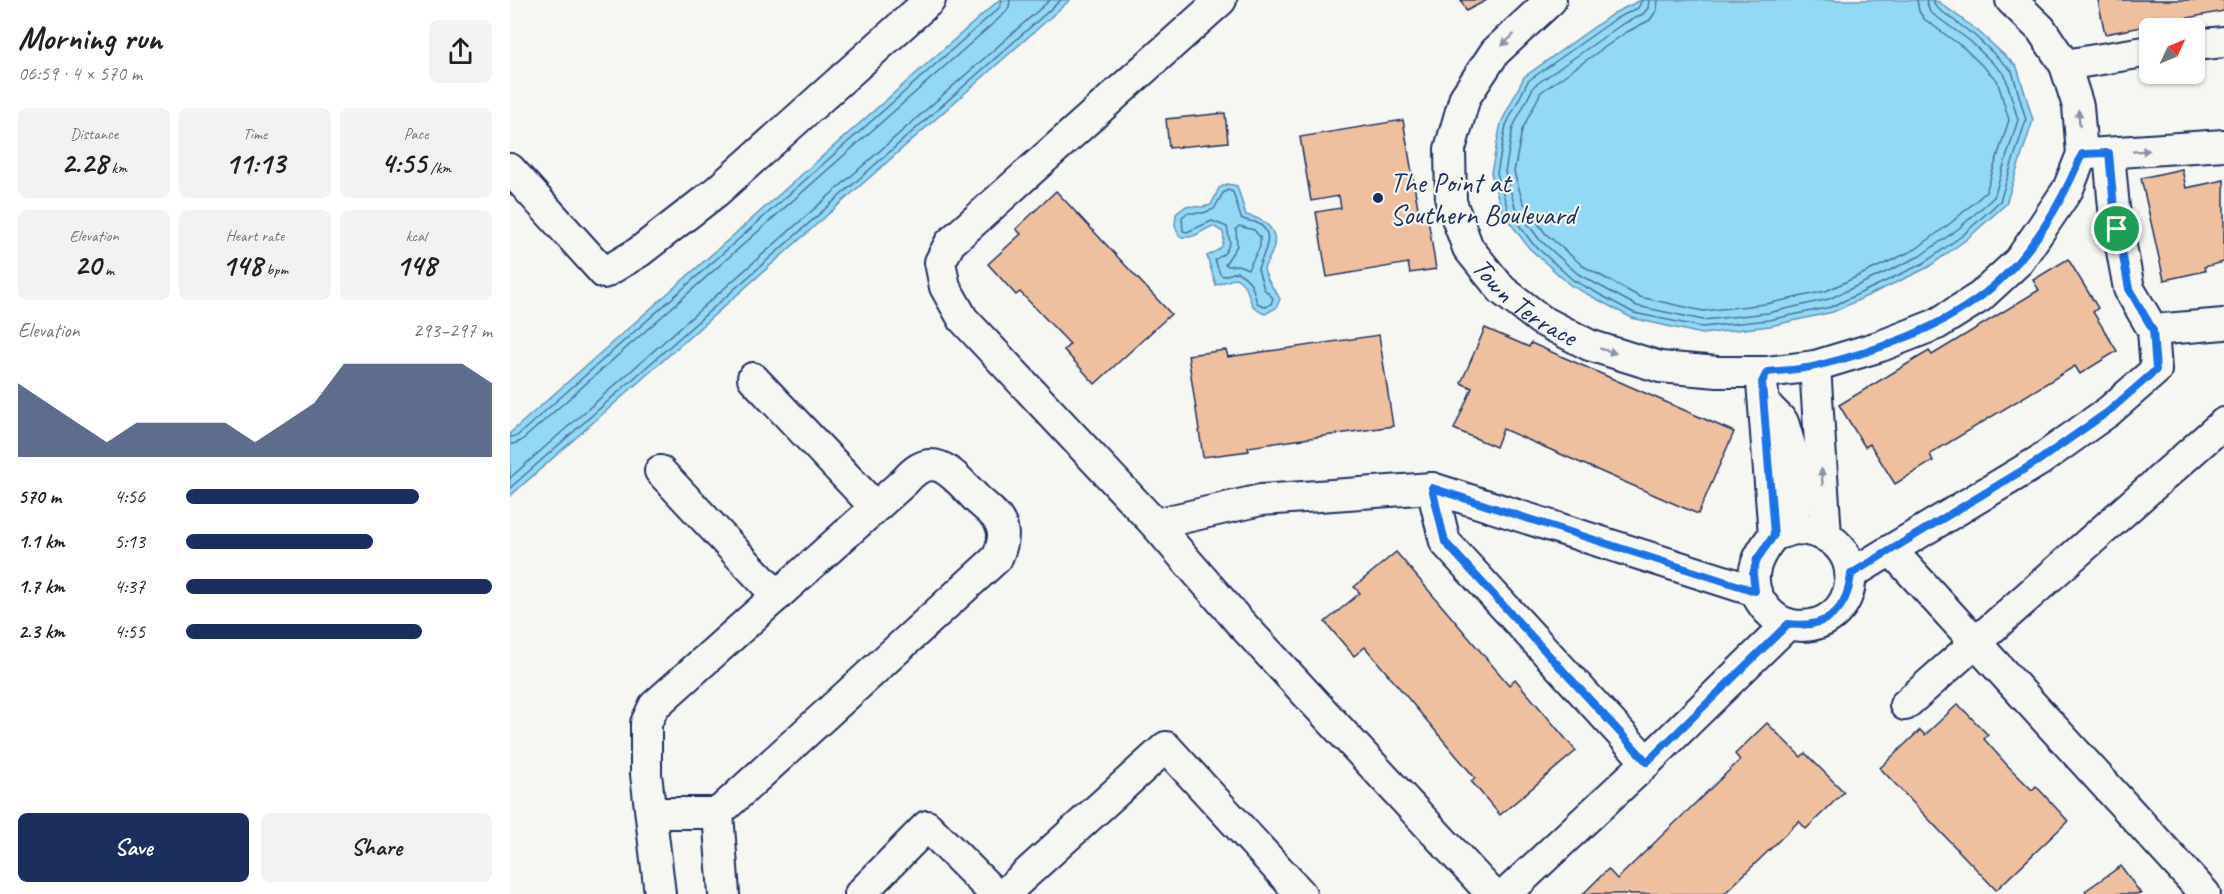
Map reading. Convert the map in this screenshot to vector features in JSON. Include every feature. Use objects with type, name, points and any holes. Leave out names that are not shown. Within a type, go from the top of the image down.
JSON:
[{"type":"street","points":[[510,169],[604,273],[639,252],[716,192],[930,0]]},
{"type":"street","points":[[1221,0],[950,243],[940,262],[945,287],[963,319],[1155,524],[1237,619],[1492,894]]},
{"type":"street","name":"Town Terrace","points":[[1551,0],[1495,52],[1464,97],[1450,149],[1451,202],[1468,248],[1502,290],[1541,320],[1589,345],[1660,367],[1718,372],[1767,372],[1815,366],[1881,346],[1937,324],[1980,297],[2019,261],[2095,153],[2066,65],[2041,29],[2014,1]]},
{"type":"street","points":[[2205,44],[2224,42]]},
{"type":"street","points":[[2066,65],[2139,53]]},
{"type":"street","points":[[1851,574],[2038,461],[2109,411],[2156,370],[2153,330],[2129,289],[2115,218],[2095,153],[2224,145]]},
{"type":"street","points":[[2153,330],[2224,324]]},
{"type":"street","points":[[1815,366],[1826,536]]},
{"type":"street","points":[[1767,372],[1762,382],[1764,402],[1783,422],[1794,459],[1784,532],[1757,559],[1753,574],[1755,591],[1762,606],[1774,617],[1788,624],[1804,626],[1819,623],[1832,616],[1843,604],[1849,590],[1851,574],[1847,559],[1839,546],[1826,536],[1811,530],[1784,532]]},
{"type":"street","points":[[753,378],[875,507]]},
{"type":"street","points":[[1905,705],[2224,423]]},
{"type":"street","points":[[651,813],[718,813],[996,558],[1003,544],[1000,523],[946,468],[929,464],[915,469],[654,706],[646,723],[646,774],[660,894]]},
{"type":"street","points":[[660,471],[777,596]]},
{"type":"street","points":[[1155,524],[1261,500],[1432,488],[1755,591]]},
{"type":"street","points":[[1432,488],[1445,542],[1647,762]]},
{"type":"street","points":[[1891,550],[2205,894]]},
{"type":"street","points":[[1506,894],[1647,762],[1788,624]]},
{"type":"street","points":[[1005,894],[1166,747],[1301,894]]},
{"type":"street","points":[[718,813],[723,894]]},
{"type":"street","points":[[860,894],[927,826],[995,894]]},
{"type":"water","points":[[999,0],[1070,0],[510,496],[510,433]]},
{"type":"water","points":[[1641,0],[1932,0],[1939,2],[1978,31],[2017,67],[2033,120],[2006,204],[1967,239],[1927,268],[1833,312],[1770,326],[1702,334],[1632,318],[1570,285],[1529,248],[1502,212],[1491,173],[1501,123],[1524,77],[1614,13]]},
{"type":"water","points":[[1227,184],[1237,186],[1246,215],[1265,222],[1274,238],[1272,252],[1264,269],[1280,299],[1276,308],[1265,314],[1253,306],[1246,288],[1236,278],[1216,285],[1207,256],[1223,245],[1223,232],[1213,226],[1192,236],[1184,237],[1179,236],[1175,225],[1176,214],[1186,206],[1211,205],[1219,188]]},
{"type":"building","points":[[1461,0],[1487,0],[1466,11]]},
{"type":"building","points":[[2098,0],[2224,0],[2224,11],[2188,18],[2139,18],[2139,27],[2105,34]]},
{"type":"building","points":[[1225,113],[1228,142],[1169,148],[1166,119]]},
{"type":"building","name":"The Point at Southern Boulevard","points":[[1403,120],[1419,214],[1427,213],[1436,269],[1410,273],[1408,263],[1327,277],[1316,212],[1341,208],[1339,196],[1311,201],[1300,137]]},
{"type":"building","points":[[2182,169],[2186,188],[2224,180],[2224,262],[2204,267],[2205,271],[2164,280],[2141,178]]},
{"type":"building","points":[[1056,191],[1171,314],[1095,384],[1064,350],[1070,344],[1020,292],[1016,295],[988,264],[1021,234],[1016,229]]},
{"type":"building","points":[[2068,259],[2098,308],[2093,312],[2117,351],[2080,374],[2075,366],[1930,454],[1933,461],[1895,484],[1870,444],[1865,447],[1839,405],[1929,351],[1932,355],[2039,290],[2033,280]]},
{"type":"building","points":[[1485,328],[1529,347],[1531,343],[1734,432],[1698,514],[1503,429],[1496,447],[1454,429],[1472,388],[1461,383]]},
{"type":"building","points":[[1379,335],[1393,426],[1248,447],[1249,451],[1203,457],[1188,355],[1226,350],[1228,357]]},
{"type":"building","points":[[1396,552],[1509,685],[1515,679],[1576,751],[1500,815],[1471,781],[1475,778],[1365,647],[1354,656],[1325,622],[1360,593],[1354,587]]},
{"type":"building","points":[[1958,704],[1988,735],[1984,739],[2007,765],[2032,790],[2036,786],[2068,821],[1996,890],[1880,768],[1920,730],[1925,735]]},
{"type":"building","points":[[1767,723],[1801,757],[1805,753],[1844,792],[1806,829],[1799,821],[1724,894],[1583,894],[1608,869],[1617,879],[1740,760],[1735,754]]},
{"type":"building","points":[[2121,866],[2141,894],[2087,894],[2085,891]]},
{"type":"place","name":"The Point at Southern Boulevard","points":[[1378,198]]},
{"type":"route","points":[[2109,153],[2117,229],[2129,289],[2153,330],[2156,370],[2109,411],[2038,461],[1851,574],[1849,590],[1843,604],[1832,616],[1819,623],[1804,626],[1788,624],[1647,762],[1445,542],[1432,488],[1755,591],[1753,574],[1757,559],[1774,535],[1762,382],[1767,372],[1815,366],[1881,346],[1937,324],[1980,297],[2019,261],[2068,189],[2082,154],[2109,153]]}]
